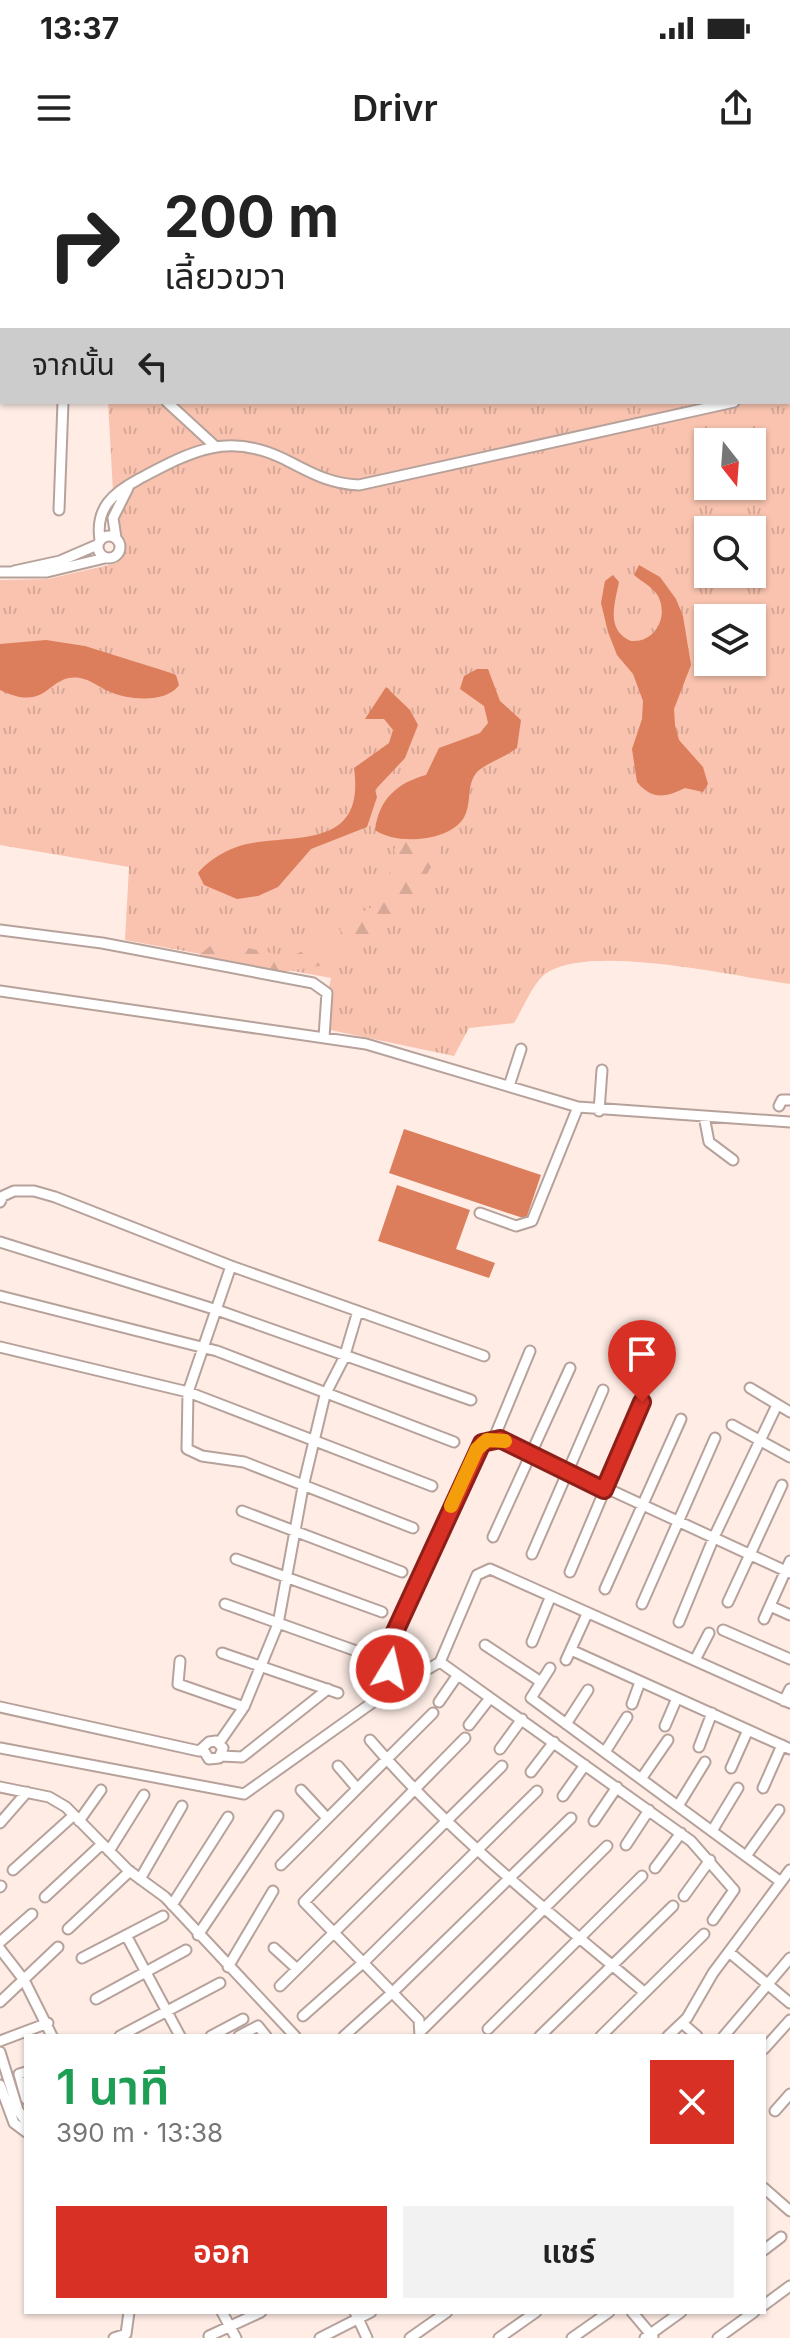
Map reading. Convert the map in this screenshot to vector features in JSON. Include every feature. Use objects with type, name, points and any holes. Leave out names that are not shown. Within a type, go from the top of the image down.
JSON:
[{"type":"street","points":[[59,510],[63,404]]},
{"type":"street","points":[[169,404],[216,447]]},
{"type":"street","points":[[105,558],[98,542],[100,515],[105,503],[133,483],[190,451],[216,447],[260,449],[327,481],[359,485],[725,404]]},
{"type":"street","points":[[3,573],[47,572],[105,558],[119,551],[113,518],[133,483]]},
{"type":"street","points":[[3,573],[60,561],[109,535],[116,538]]},
{"type":"street","points":[[0,930],[102,943],[313,983],[327,993],[324,1037]]},
{"type":"street","points":[[0,991],[324,1037],[393,1051],[599,1111],[790,1122]]},
{"type":"street","points":[[509,1086],[521,1049]]},
{"type":"street","points":[[599,1111],[602,1070]]},
{"type":"street","points":[[779,1106],[782,1100],[790,1100]]},
{"type":"street","points":[[480,1213],[516,1226],[532,1221],[578,1107]]},
{"type":"street","points":[[704,1116],[709,1142],[733,1160]]},
{"type":"street","points":[[0,1202],[3,1196],[14,1191],[44,1193],[231,1266],[484,1356]]},
{"type":"street","points":[[0,1242],[217,1310],[344,1358],[471,1400]]},
{"type":"street","points":[[231,1266],[188,1392],[184,1436],[191,1452],[244,1462],[413,1528]]},
{"type":"street","points":[[0,1296],[202,1348],[454,1442]]},
{"type":"street","points":[[221,1756],[219,1743],[244,1707],[278,1624],[303,1487],[325,1395],[344,1358],[358,1311]]},
{"type":"street","points":[[0,1347],[188,1392],[432,1486]]},
{"type":"street","points":[[393,1690],[389,1660],[393,1636],[477,1449],[494,1438],[530,1351]]},
{"type":"street","points":[[493,1537],[570,1368]]},
{"type":"street","points":[[750,1388],[790,1412]]},
{"type":"street","points":[[532,1554],[603,1390]]},
{"type":"street","points":[[570,1572],[642,1402]]},
{"type":"street","points":[[679,1622],[714,1537],[777,1405]]},
{"type":"street","points":[[605,1589],[681,1419]]},
{"type":"street","points":[[732,1425],[790,1457]]},
{"type":"street","points":[[494,1438],[788,1572]]},
{"type":"street","points":[[642,1604],[715,1438]]},
{"type":"street","points":[[728,1602],[782,1485]]},
{"type":"street","points":[[242,1511],[402,1572]]},
{"type":"street","points":[[236,1559],[382,1612]]},
{"type":"street","points":[[764,1619],[788,1572],[790,1561]]},
{"type":"street","points":[[0,1748],[244,1794],[393,1690],[440,1662],[482,1571],[499,1573],[787,1702],[790,1689]]},
{"type":"street","points":[[532,1642],[550,1598]]},
{"type":"street","points":[[225,1604],[362,1653]]},
{"type":"street","points":[[770,1606],[790,1615]]},
{"type":"street","points":[[587,1614],[569,1655],[640,1682],[786,1747],[763,1788]]},
{"type":"street","points":[[723,1630],[790,1659]]},
{"type":"street","points":[[695,1660],[709,1633]]},
{"type":"street","points":[[485,1645],[541,1682]]},
{"type":"street","points":[[222,1653],[338,1693]]},
{"type":"street","points":[[180,1661],[178,1684],[244,1707]]},
{"type":"street","points":[[440,1662],[681,1833],[710,1860],[734,1890],[713,1920]]},
{"type":"street","points":[[550,1668],[531,1698],[781,1882]]},
{"type":"street","points":[[439,1702],[457,1676]]},
{"type":"street","points":[[632,1704],[640,1682]]},
{"type":"street","points":[[0,1707],[199,1751],[212,1760],[221,1756],[242,1757],[328,1689]]},
{"type":"street","points":[[566,1724],[588,1690]]},
{"type":"street","points":[[469,1725],[490,1698]]},
{"type":"street","points":[[665,1726],[677,1698]]},
{"type":"street","points":[[281,1865],[433,1713]]},
{"type":"street","points":[[699,1747],[712,1713]]},
{"type":"street","points":[[605,1752],[627,1717]]},
{"type":"street","points":[[500,1749],[522,1719]]},
{"type":"street","points":[[731,1768],[748,1730]]},
{"type":"street","points":[[419,2034],[419,2020],[394,1991],[304,1902],[465,1738]]},
{"type":"street","points":[[370,1740],[414,1791],[475,1851],[644,1992]]},
{"type":"street","points":[[641,1779],[668,1740]]},
{"type":"street","points":[[199,1751],[209,1742],[219,1743]]},
{"type":"street","points":[[531,1772],[554,1742]]},
{"type":"street","points":[[678,1806],[705,1762]]},
{"type":"street","points":[[563,1796],[585,1765]]},
{"type":"street","points":[[338,1766],[356,1787]]},
{"type":"street","points":[[280,1986],[502,1766]]},
{"type":"street","points":[[0,1787],[55,1799],[130,1871],[172,1905],[293,2034]]},
{"type":"street","points":[[594,1821],[617,1787]]},
{"type":"street","points":[[712,1831],[738,1788]]},
{"type":"street","points":[[13,1870],[77,1818],[101,1790]]},
{"type":"street","points":[[301,1790],[326,1817]]},
{"type":"street","points":[[303,2016],[365,1961],[537,1791]]},
{"type":"street","points":[[0,1823],[27,1792]]},
{"type":"street","points":[[45,1897],[105,1848],[144,1795]]},
{"type":"street","points":[[140,1879],[182,1806]]},
{"type":"street","points":[[626,1845],[649,1810]]},
{"type":"street","points":[[746,1856],[779,1810]]},
{"type":"street","points":[[198,1935],[278,1816]]},
{"type":"street","points":[[172,1905],[228,1817]]},
{"type":"street","points":[[346,2034],[571,1818]]},
{"type":"street","points":[[655,1868],[681,1833]]},
{"type":"street","points":[[419,2034],[607,1846]]},
{"type":"street","points":[[684,1896],[710,1860]]},
{"type":"street","points":[[670,2034],[682,2023],[729,1952],[790,1870]]},
{"type":"street","points":[[68,1929],[130,1871]]},
{"type":"street","points":[[488,2029],[642,1876]]},
{"type":"street","points":[[228,1967],[273,1891]]},
{"type":"street","points":[[542,2034],[673,1906]]},
{"type":"street","points":[[0,1942],[32,1914]]},
{"type":"street","points":[[82,1958],[163,1916]]},
{"type":"street","points":[[603,2034],[704,1934]]},
{"type":"street","points":[[126,1935],[179,2034]]},
{"type":"street","points":[[0,2002],[58,1947]]},
{"type":"street","points":[[274,1948],[297,1969]]},
{"type":"street","points":[[0,1949],[24,1980],[51,2034]]},
{"type":"street","points":[[96,1999],[186,1950]]},
{"type":"street","points":[[729,1952],[790,2003]]},
{"type":"street","points":[[726,2034],[790,1958]]},
{"type":"street","points":[[124,2034],[220,1983]]},
{"type":"street","points":[[215,2034],[243,2019]]},
{"type":"street","points":[[766,2047],[790,2020]]},
{"type":"street","points":[[0,2041],[48,2023]]},
{"type":"street","points":[[682,2023],[695,2034]]},
{"type":"street","points":[[243,2034],[258,2026],[262,2034]]},
{"type":"street","points":[[0,2052],[18,2110],[24,2119]]},
{"type":"street","points":[[24,2073],[19,2074],[24,2092]]},
{"type":"street","points":[[0,2085],[10,2115],[24,2130]]},
{"type":"street","points":[[775,2111],[790,2094]]},
{"type":"street","points":[[766,2190],[790,2211]]},
{"type":"street","points":[[766,2248],[781,2237]]},
{"type":"street","points":[[766,2304],[790,2286]]},
{"type":"street","points":[[114,2338],[127,2336],[129,2314]]},
{"type":"street","points":[[223,2314],[236,2338]]},
{"type":"street","points":[[209,2336],[256,2314]]},
{"type":"street","points":[[410,2338],[444,2314]]},
{"type":"street","points":[[499,2338],[533,2314]]},
{"type":"street","points":[[572,2338],[606,2314]]},
{"type":"street","points":[[633,2314],[650,2337],[679,2314]]},
{"type":"street","points":[[718,2338],[751,2314]]},
{"type":"street","points":[[320,2338],[357,2316],[367,2338]]},
{"type":"green space","points":[[108,404],[790,404],[790,984],[665,964],[598,961],[570,964],[543,976],[514,1023],[469,1028],[454,1056],[321,1028],[331,978],[125,940],[129,867],[0,845],[0,580],[48,579],[117,563]]},
{"type":"green space","points":[[434,837],[442,844],[440,851],[413,899],[397,905],[397,912],[379,933],[346,937],[340,930],[343,923],[386,899],[390,869],[396,861],[394,849],[401,841]]},
{"type":"green space","points":[[216,941],[289,957],[320,944],[332,948],[337,963],[283,972],[198,956]]},
{"type":"shaded area","points":[[639,565],[660,577],[676,599],[683,616],[691,665],[674,709],[675,725],[679,740],[703,767],[708,784],[703,792],[685,788],[660,796],[637,782],[632,749],[642,719],[643,701],[633,674],[617,655],[601,603],[605,581],[613,575],[619,582],[614,607],[618,630],[631,641],[640,641],[653,633],[661,620],[661,604],[653,590],[634,575]]},
{"type":"shaded area","points":[[46,640],[85,646],[168,672],[176,675],[179,685],[156,698],[116,694],[80,678],[60,681],[29,698],[0,690],[0,644]]},
{"type":"shaded area","points":[[477,669],[488,669],[500,701],[521,720],[517,748],[478,771],[472,782],[463,819],[445,833],[408,839],[384,835],[375,830],[385,801],[398,788],[426,775],[439,748],[480,733],[488,723],[484,706],[460,689],[464,676]]},
{"type":"shaded area","points":[[386,687],[410,710],[418,725],[405,758],[375,790],[377,797],[367,827],[311,849],[278,887],[258,896],[237,899],[204,885],[198,873],[209,862],[230,850],[252,843],[310,836],[340,824],[350,812],[355,793],[354,768],[389,743],[393,730],[384,719],[365,719]]},
{"type":"shaded area","points":[[404,1129],[541,1175],[526,1219],[389,1173]]},
{"type":"shaded area","points":[[397,1185],[470,1210],[456,1249],[495,1263],[489,1278],[378,1241]]},
{"type":"slow traffic","points":[[451,1506],[477,1449],[487,1440],[505,1441]]},
{"type":"route","points":[[390,1669],[389,1652],[393,1636],[482,1443],[500,1439],[604,1490],[642,1402]]}]
